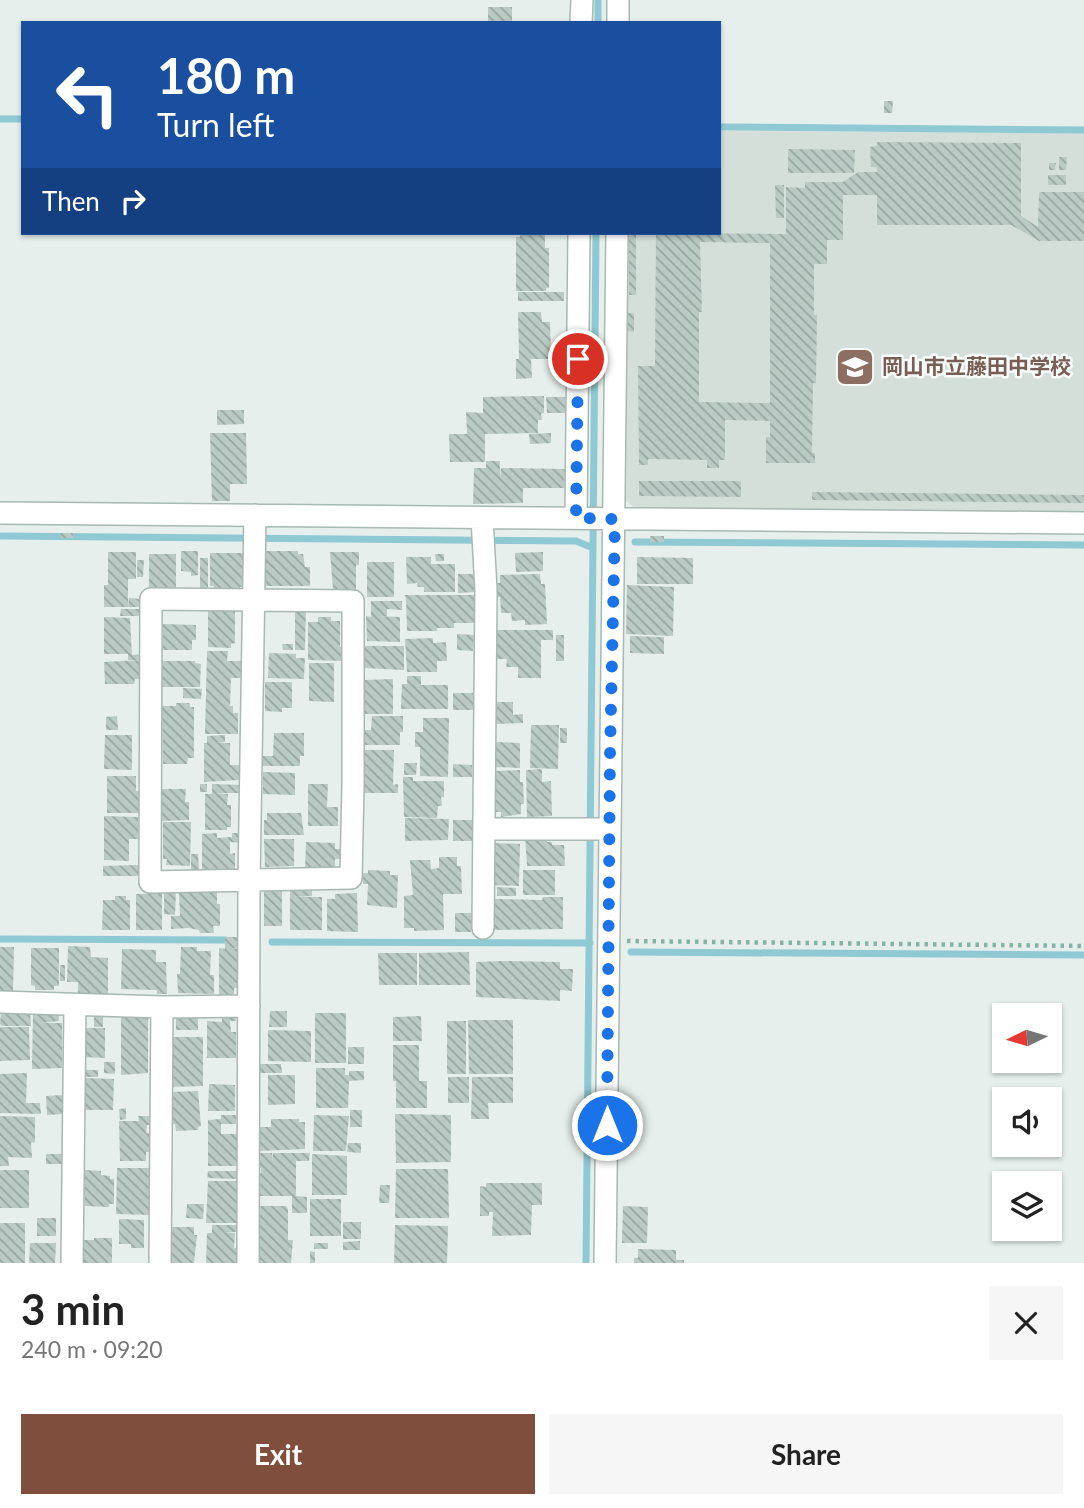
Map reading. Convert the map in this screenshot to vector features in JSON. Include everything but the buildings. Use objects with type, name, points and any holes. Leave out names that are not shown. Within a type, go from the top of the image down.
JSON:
[{"type":"street","points":[[581,21],[582,0]]},
{"type":"street","points":[[618,0],[618,21]]},
{"type":"street","points":[[579,235],[596,518],[597,829],[608,941],[605,1263]]},
{"type":"street","points":[[596,518],[617,235]]},
{"type":"street","points":[[0,513],[255,530],[482,533],[596,518],[1084,523]]},
{"type":"street","points":[[248,1263],[255,530]]},
{"type":"street","points":[[482,533],[486,590],[483,928]]},
{"type":"street","points":[[151,599],[353,601],[351,878],[250,881],[150,882],[151,599]]},
{"type":"street","points":[[484,829],[597,829]]},
{"type":"street","points":[[0,1002],[162,1007],[249,1006]]},
{"type":"street","points":[[72,1263],[75,1005]]},
{"type":"street","points":[[160,1263],[162,1007]]},
{"type":"path","points":[[608,941],[1084,946]]},
{"type":"shaded area","name":"岡山市立藤田中学校","points":[[721,131],[1084,133],[1084,513],[639,511],[626,501],[628,235],[721,235]]},
{"type":"waterway","points":[[598,0],[598,21]]},
{"type":"waterway","points":[[0,119],[21,119]]},
{"type":"waterway","points":[[721,127],[1084,130]]},
{"type":"waterway","points":[[586,1263],[596,235]]},
{"type":"waterway","points":[[0,536],[576,541],[593,548]]},
{"type":"waterway","points":[[635,542],[1084,545]]},
{"type":"waterway","points":[[0,939],[226,940]]},
{"type":"waterway","points":[[272,942],[590,943]]},
{"type":"waterway","points":[[631,952],[1084,955]]},
{"type":"place","name":"岡山市立藤田中学校","points":[[855,367]]},
{"type":"route","points":[[578,359],[576,518],[615,519],[607,1125]]}]
